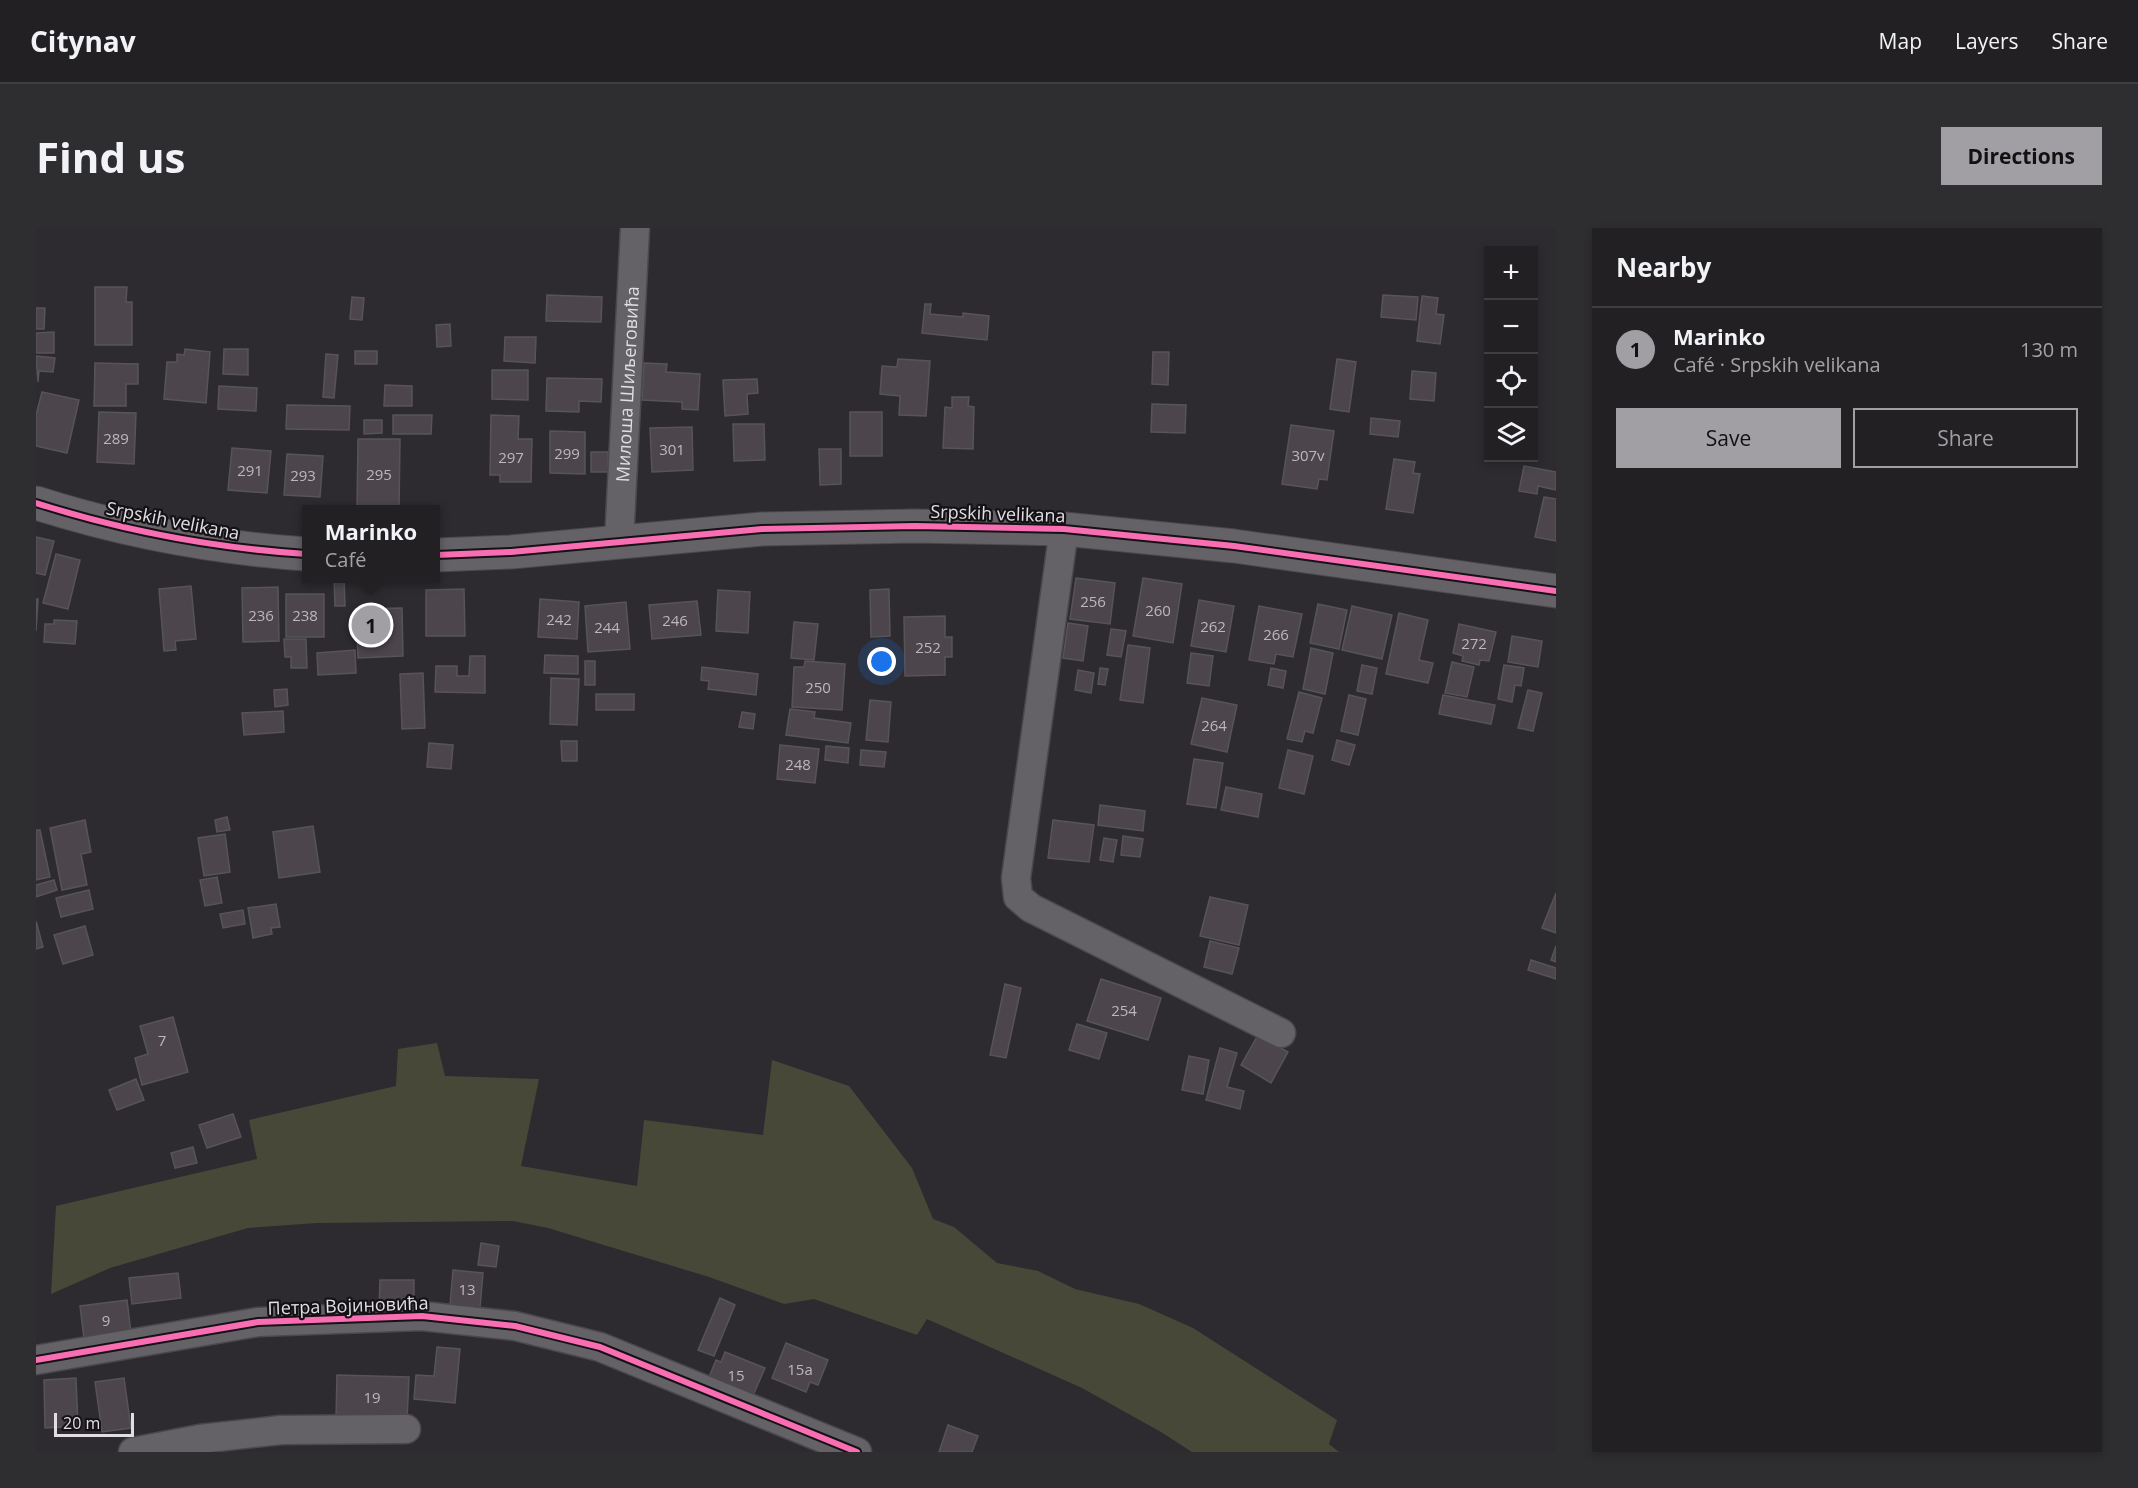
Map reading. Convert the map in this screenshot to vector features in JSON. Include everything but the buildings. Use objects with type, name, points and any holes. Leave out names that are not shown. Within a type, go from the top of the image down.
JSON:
[{"type":"main road","name":"Srpskih velikana","points":[[36,503],[72,515],[201,543],[302,554]]},
{"type":"main road","name":"Srpskih velikana","points":[[440,555],[511,552],[762,529],[915,526],[1064,529],[1234,546],[1556,591]]},
{"type":"street","name":"Милоша Шиљеговића","points":[[619,542],[635,228]]},
{"type":"street","points":[[1064,529],[1016,878],[1018,897],[1031,908],[1281,1033]]},
{"type":"street","name":"Петра Војиновића","points":[[36,1360],[258,1322],[422,1316],[515,1326],[600,1347],[857,1452]]},
{"type":"street","points":[[133,1452],[200,1439],[281,1430],[406,1429]]},
{"type":"green space","points":[[437,1043],[445,1076],[539,1079],[521,1166],[637,1186],[644,1120],[763,1135],[772,1060],[849,1086],[912,1168],[933,1219],[954,1227],[997,1263],[1038,1271],[1075,1289],[1139,1304],[1193,1328],[1337,1420],[1329,1444],[1339,1452],[1192,1452],[1082,1388],[927,1319],[917,1335],[814,1299],[784,1304],[709,1277],[548,1228],[513,1221],[316,1223],[248,1228],[110,1268],[51,1294],[56,1206],[257,1159],[249,1120],[396,1086],[398,1049]]},
{"type":"cycle path","points":[[36,503],[103,522],[170,537],[302,554]]},
{"type":"cycle path","points":[[440,555],[511,552],[762,529],[915,526],[1064,529],[1234,546],[1556,591]]},
{"type":"cycle path","points":[[36,1360],[258,1322],[422,1316],[515,1326],[600,1347],[857,1452]]},
{"type":"place","name":"Marinko","points":[[371,625]]}]
